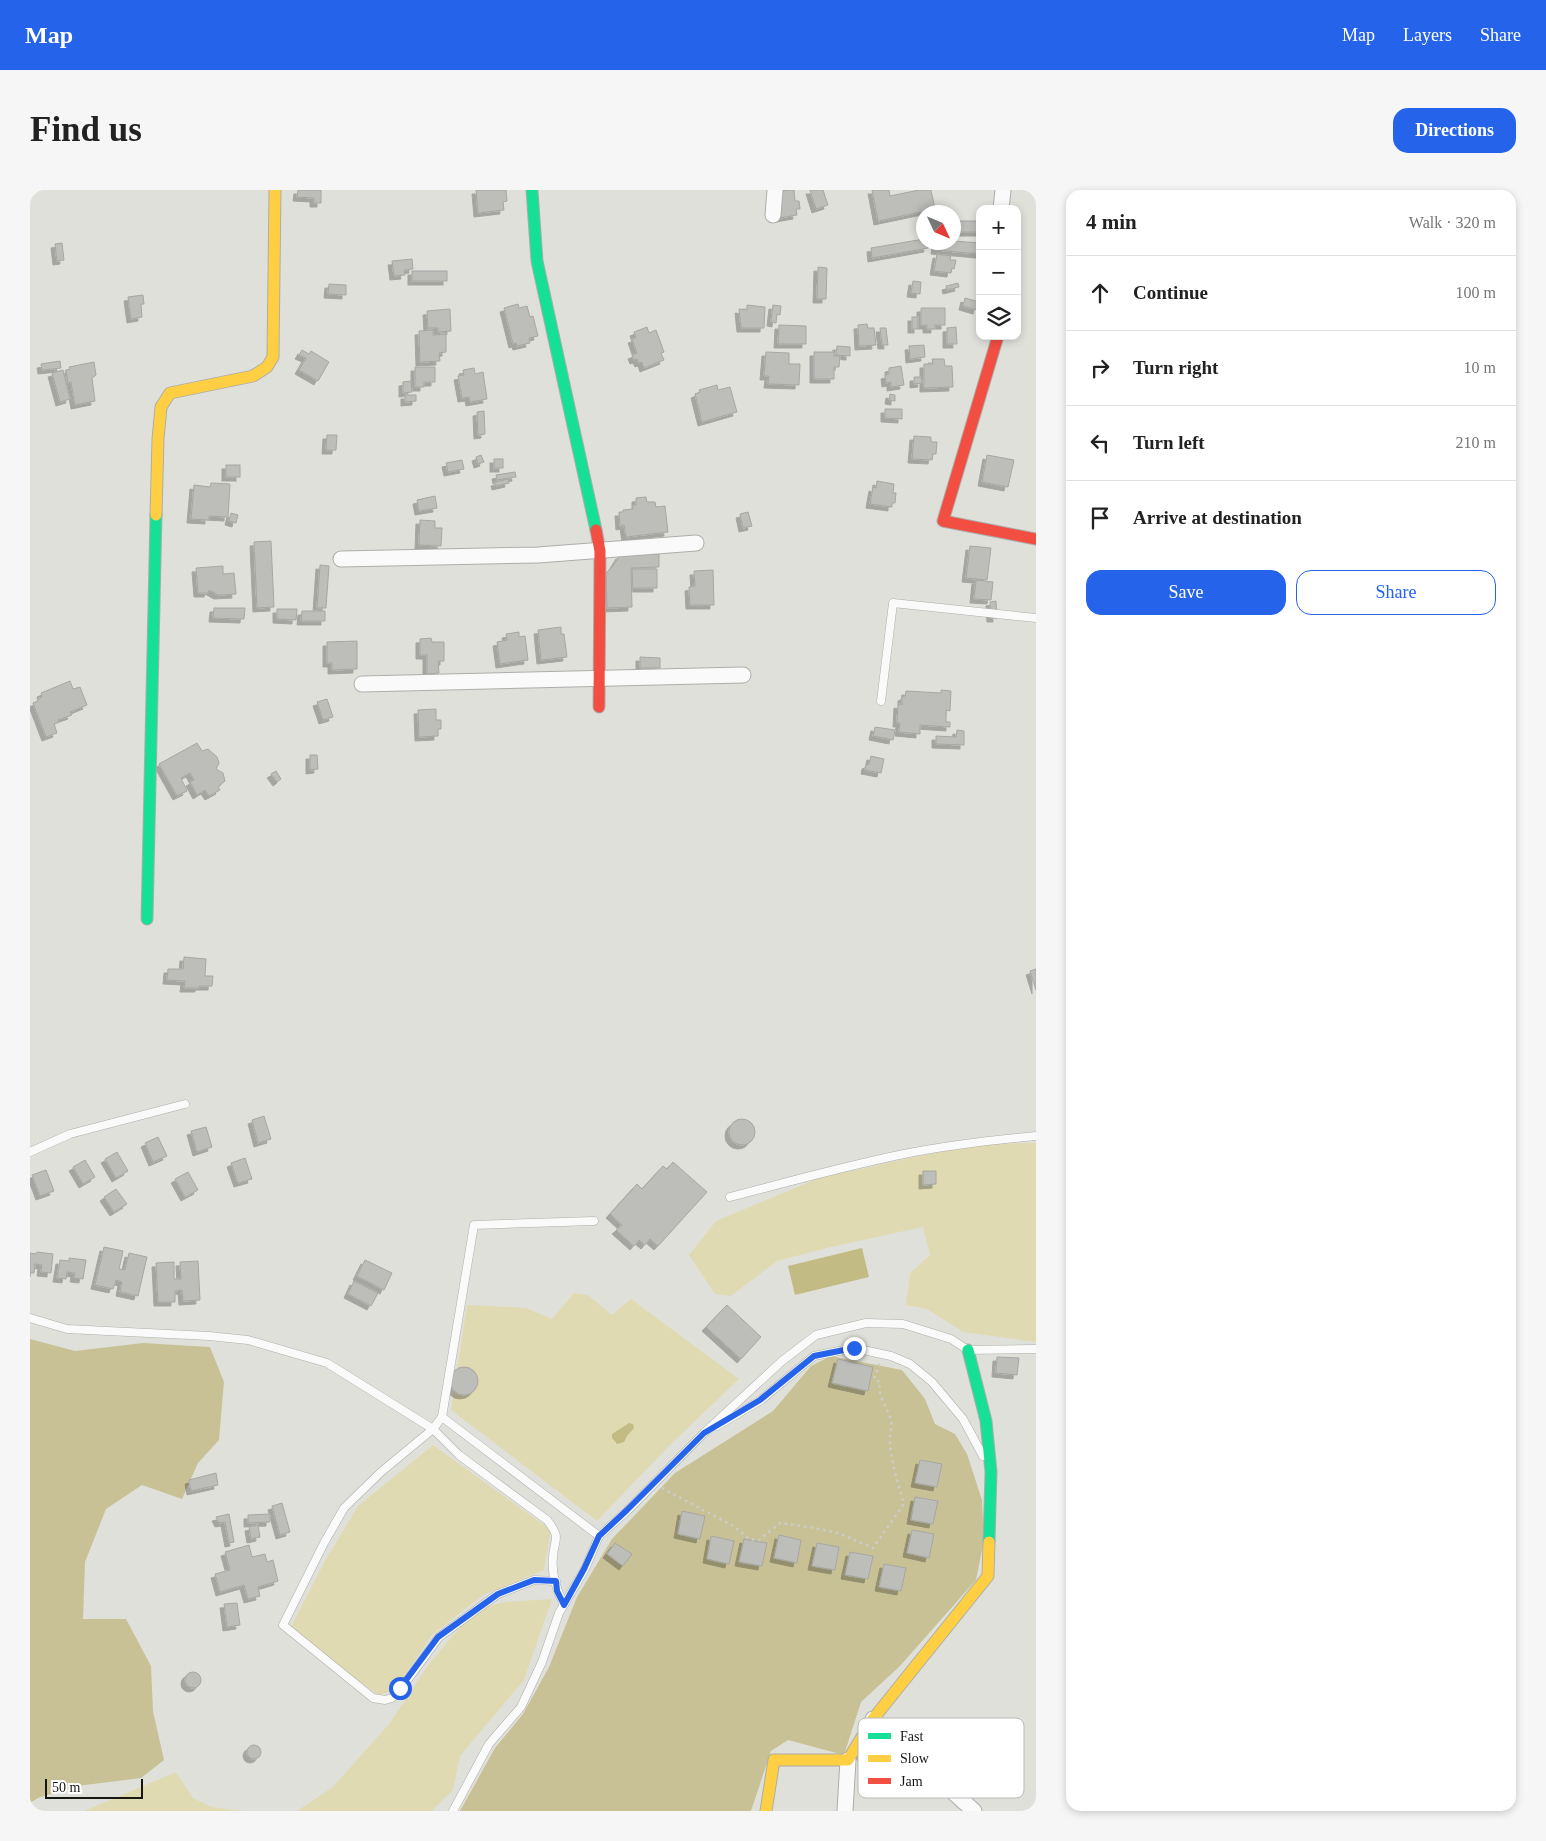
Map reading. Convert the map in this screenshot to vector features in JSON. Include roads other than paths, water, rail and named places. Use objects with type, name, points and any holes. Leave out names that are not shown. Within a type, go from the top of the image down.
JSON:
[{"type":"street","points":[[147,918],[158,439],[161,407],[170,393],[253,376],[267,367],[273,357],[275,190]]},
{"type":"street","points":[[532,190],[537,261],[584,468],[600,551],[599,707]]},
{"type":"street","points":[[773,215],[775,190]]},
{"type":"street","points":[[1001,205],[1003,190]]},
{"type":"street","points":[[997,340],[943,521],[1036,539]]},
{"type":"street","points":[[342,559],[538,555],[696,543]]},
{"type":"street","points":[[362,684],[743,675]]},
{"type":"street","points":[[873,1718],[988,1576],[991,1472],[986,1421],[968,1350]]},
{"type":"street","points":[[845,1811],[848,1760],[858,1743]]},
{"type":"street","points":[[766,1811],[774,1760],[848,1760]]},
{"type":"street","points":[[960,1798],[974,1811]]},
{"type":"lane","points":[[881,700],[894,604],[1036,618]]},
{"type":"lane","points":[[30,1152],[70,1134],[185,1104]]},
{"type":"lane","points":[[730,1197],[826,1171],[904,1154],[971,1143],[1036,1136]]},
{"type":"lane","points":[[556,1581],[534,1580],[498,1594],[438,1637],[409,1678],[392,1698],[385,1700],[373,1698],[283,1625],[324,1543],[344,1508],[381,1472],[433,1429],[442,1417],[474,1225],[594,1221]]},
{"type":"lane","points":[[30,1318],[68,1329],[209,1336],[248,1340],[327,1363],[433,1429],[460,1455],[548,1520],[554,1528],[557,1540],[552,1558],[557,1591],[564,1605]]},
{"type":"lane","points":[[453,1811],[489,1744],[521,1707],[542,1662],[559,1613],[584,1569],[599,1536],[704,1433],[782,1361],[816,1335],[866,1323],[903,1324],[951,1338],[968,1350],[1036,1350]]},
{"type":"lane","points":[[704,1433],[760,1400],[814,1356],[854,1348],[891,1356],[910,1364],[932,1382],[963,1419],[991,1472]]},
{"type":"lane","points":[[442,1417],[599,1536]]}]
